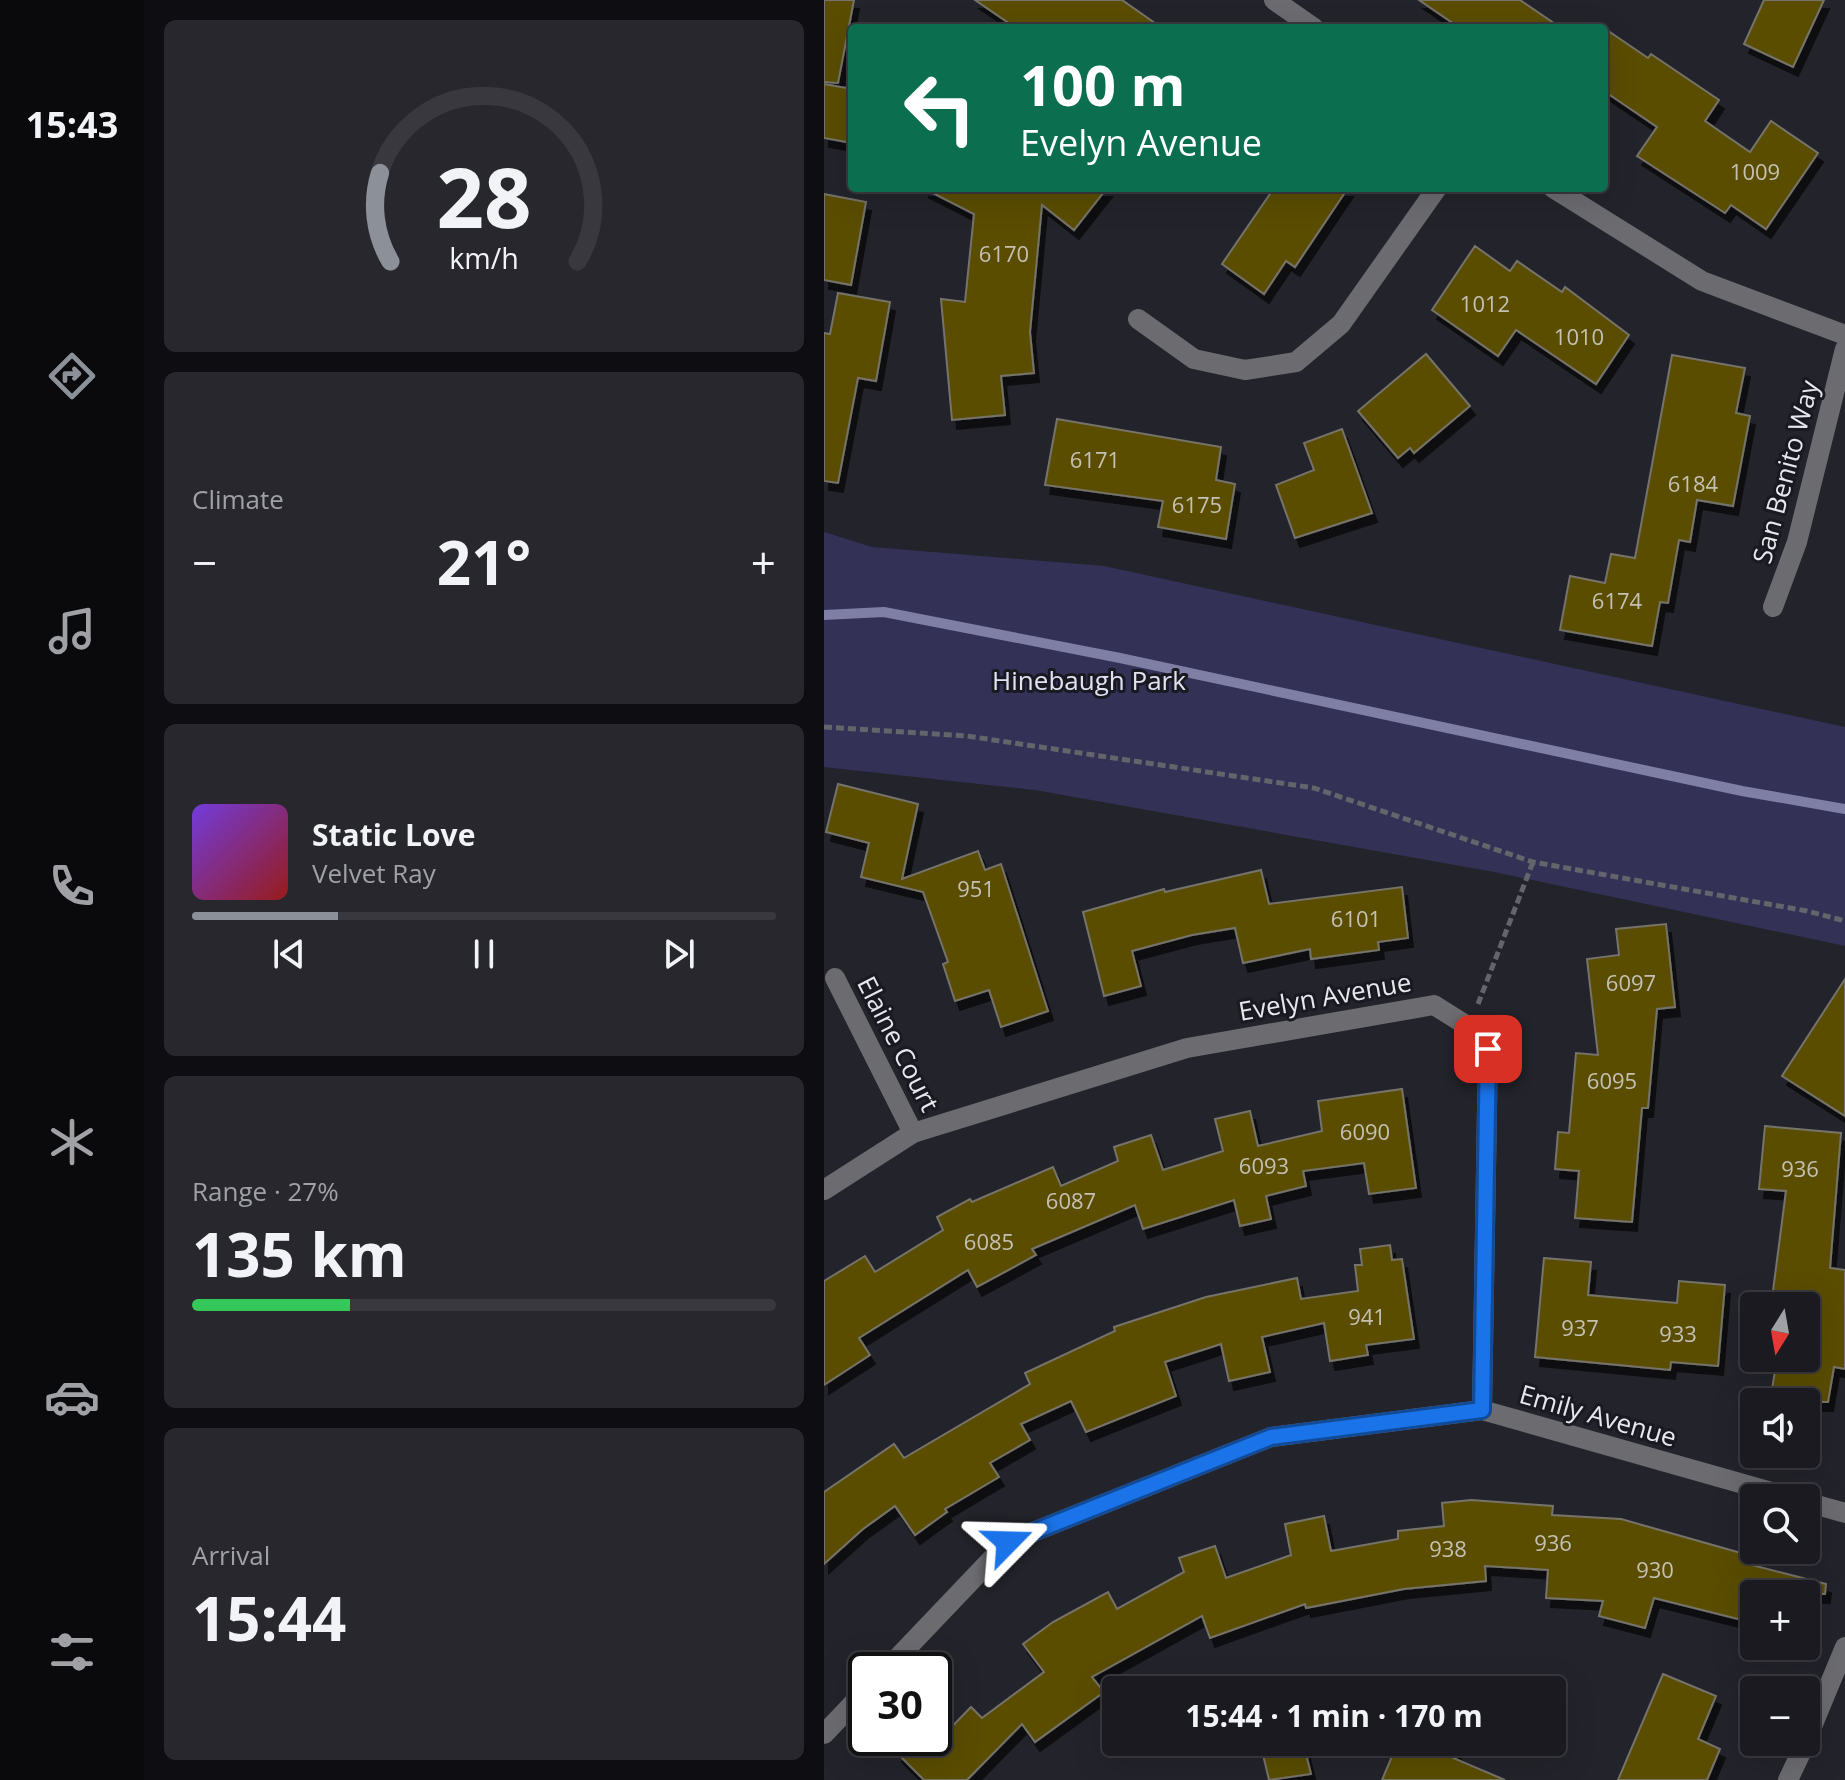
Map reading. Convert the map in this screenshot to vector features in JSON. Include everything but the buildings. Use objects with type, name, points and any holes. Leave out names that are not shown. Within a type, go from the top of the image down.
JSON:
[{"type":"street","points":[[1274,0],[1308,24]]},
{"type":"street","points":[[1138,319],[1194,359],[1245,370],[1296,362],[1341,324],[1434,192]]},
{"type":"street","points":[[1559,192],[1702,281],[1845,335]]},
{"type":"street","name":"San Benito Way","points":[[1773,607],[1797,542],[1845,349]]},
{"type":"street","name":"Elaine Court","points":[[835,978],[913,1133]]},
{"type":"street","name":"Evelyn Avenue","points":[[824,1190],[913,1133],[1187,1048],[1434,1005],[1469,1027],[1488,1049],[1482,1410]]},
{"type":"street","name":"Emily Avenue","points":[[903,1652],[1008,1542],[1271,1437],[1482,1410],[1744,1484]]},
{"type":"street","points":[[1820,1506],[1845,1513]]},
{"type":"street","points":[[1820,1708],[1845,1647]]},
{"type":"street","points":[[824,1734],[848,1709]]},
{"type":"street","points":[[1788,1780],[1799,1756]]},
{"type":"path","points":[[824,727],[967,736],[1314,788],[1533,862],[1807,911],[1845,921]]},
{"type":"path","points":[[1469,1027],[1533,862]]},
{"type":"green space","name":"Hinebaugh Park","points":[[824,532],[872,547],[1104,566],[1845,727],[1845,946],[1494,872],[1035,790],[824,767]]},
{"type":"waterway","points":[[824,615],[884,612],[1120,658],[1742,791],[1845,809]]},
{"type":"route","points":[[1008,1542],[1271,1437],[1482,1410],[1488,1049]]}]
